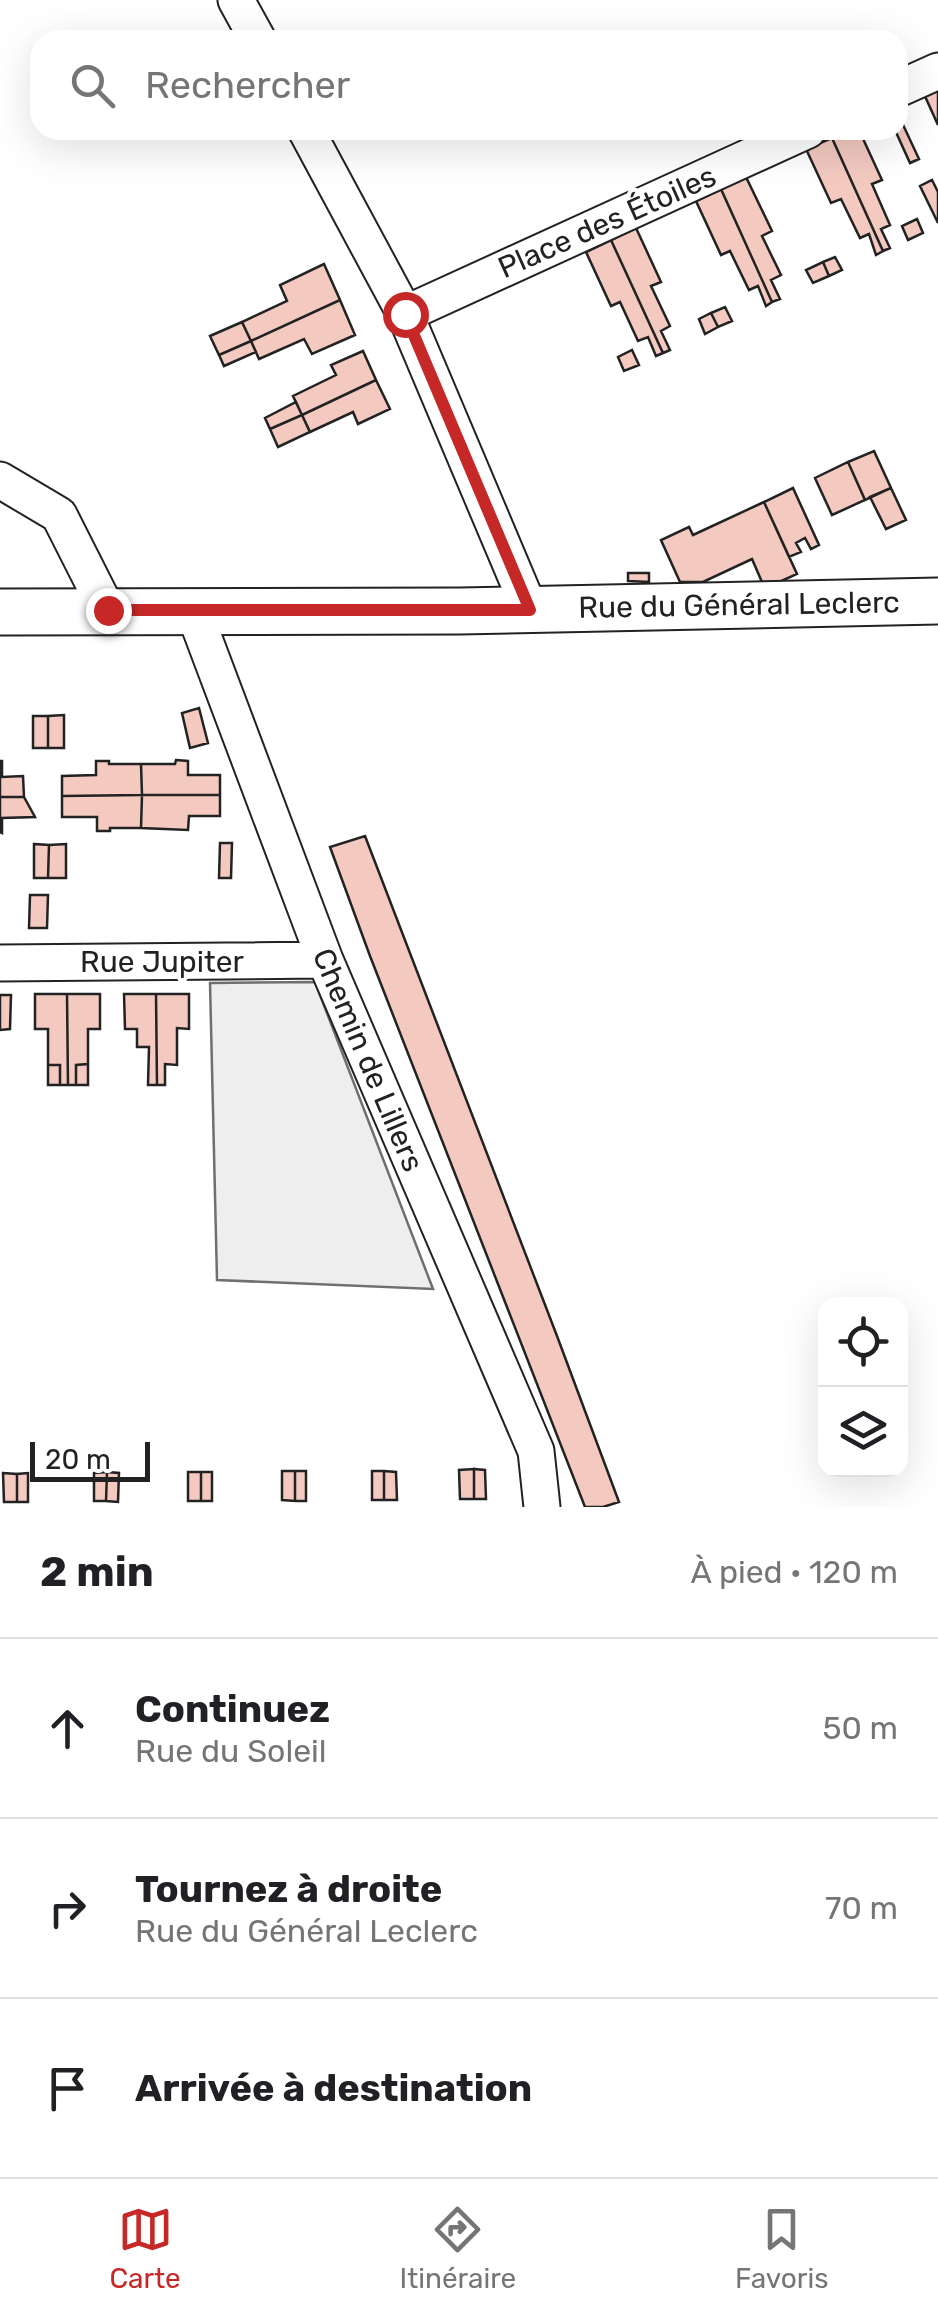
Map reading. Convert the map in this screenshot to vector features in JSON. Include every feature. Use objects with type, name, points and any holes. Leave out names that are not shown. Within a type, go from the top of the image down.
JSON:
[{"type":"street","points":[[236,0],[252,30]]},
{"type":"street","points":[[908,84],[938,71]]},
{"type":"street","points":[[311,140],[405,314],[530,610]]},
{"type":"street","name":"Place des Étoiles","points":[[405,314],[786,140]]},
{"type":"street","points":[[0,480],[60,515],[108,610]]},
{"type":"street","name":"Rue du Général Leclerc","points":[[0,612],[530,610],[938,601]]},
{"type":"street","name":"Chemin de Lillers","points":[[194,612],[325,960],[536,1451],[542,1507]]},
{"type":"street","name":"Rue Jupiter","points":[[0,964],[325,960]]},
{"type":"shaded area","points":[[315,982],[433,1289],[217,1280],[210,983]]},
{"type":"building","points":[[938,87],[938,125],[924,94]]},
{"type":"building","points":[[908,135],[919,159],[910,163],[900,140],[908,140]]},
{"type":"building","points":[[833,140],[864,140],[882,180],[872,184],[890,225],[881,229],[890,248],[883,251]]},
{"type":"building","points":[[833,140],[883,251],[876,255],[869,234],[860,238],[841,199],[831,203],[806,149]]},
{"type":"building","points":[[746,177],[772,231],[762,236],[781,275],[771,280],[780,299],[772,302],[721,189]]},
{"type":"building","points":[[932,180],[938,192],[938,223],[920,186]]},
{"type":"building","points":[[721,189],[772,302],[766,306],[758,286],[749,290],[730,251],[721,255],[696,201]]},
{"type":"building","points":[[917,219],[923,233],[908,240],[902,226]]},
{"type":"building","points":[[636,228],[661,282],[651,286],[670,326],[661,331],[670,350],[663,353],[611,240]]},
{"type":"building","points":[[611,240],[663,353],[656,356],[648,337],[638,341],[620,302],[611,306],[586,252]]},
{"type":"building","points":[[835,257],[842,270],[829,276],[823,262]]},
{"type":"building","points":[[823,262],[829,276],[813,283],[806,270]]},
{"type":"building","points":[[324,264],[340,300],[251,341],[242,322],[287,301],[280,285]]},
{"type":"building","points":[[340,300],[355,335],[312,354],[304,339],[259,359],[251,341]]},
{"type":"building","points":[[725,307],[732,321],[718,327],[711,313]]},
{"type":"building","points":[[711,313],[718,327],[705,334],[699,319]]},
{"type":"building","points":[[242,322],[251,341],[219,355],[210,336]]},
{"type":"building","points":[[251,341],[256,352],[224,366],[219,355]]},
{"type":"building","points":[[632,350],[639,365],[624,371],[618,357]]},
{"type":"building","points":[[363,351],[376,380],[302,415],[293,396],[336,375],[331,365]]},
{"type":"building","points":[[376,380],[390,409],[358,424],[353,412],[310,432],[302,415]]},
{"type":"building","points":[[296,402],[302,415],[270,429],[265,418]]},
{"type":"building","points":[[302,415],[310,432],[278,447],[270,429]]},
{"type":"building","points":[[874,451],[891,488],[865,500],[848,462]]},
{"type":"building","points":[[848,462],[865,500],[832,515],[815,478]]},
{"type":"building","points":[[793,488],[819,545],[811,549],[805,538],[796,543],[801,552],[789,557],[764,502]]},
{"type":"building","points":[[891,488],[906,520],[886,529],[870,497]]},
{"type":"building","points":[[764,502],[797,574],[777,583],[762,582],[752,559],[703,582],[680,582],[661,540],[689,527],[693,535]]},
{"type":"building","points":[[628,573],[649,573],[649,582],[628,581]]},
{"type":"building","points":[[199,708],[208,743],[190,748],[182,713]]},
{"type":"building","points":[[64,715],[64,748],[48,748],[48,716]]},
{"type":"building","points":[[33,716],[48,716],[48,748],[33,748]]},
{"type":"building","points":[[176,760],[188,761],[188,775],[220,775],[220,795],[142,795],[141,764],[175,764]]},
{"type":"building","points":[[0,761],[2,777],[23,776],[24,797],[0,797]]},
{"type":"building","points":[[96,761],[141,764],[142,795],[62,796],[62,776],[96,775]]},
{"type":"building","points":[[142,795],[220,795],[220,816],[189,816],[188,830],[141,828]]},
{"type":"building","points":[[142,795],[141,828],[97,831],[97,817],[62,817],[62,796]]},
{"type":"building","points":[[0,797],[24,797],[35,817],[2,818],[0,832]]},
{"type":"building","points":[[365,836],[619,1502],[585,1507],[370,956],[330,847]]},
{"type":"building","points":[[220,843],[232,843],[231,878],[219,878]]},
{"type":"building","points":[[34,844],[49,845],[48,878],[34,878]]},
{"type":"building","points":[[66,844],[66,878],[48,878],[49,845]]},
{"type":"building","points":[[30,895],[48,895],[47,928],[29,928]]},
{"type":"building","points":[[35,994],[67,994],[68,1085],[60,1085],[60,1065],[48,1065],[48,1029],[35,1029]]},
{"type":"building","points":[[67,994],[100,994],[100,1029],[88,1029],[88,1064],[76,1065],[76,1085],[68,1085]]},
{"type":"building","points":[[124,994],[156,994],[157,1085],[148,1085],[149,1047],[137,1047],[137,1029],[125,1029]]},
{"type":"building","points":[[156,994],[189,994],[189,1029],[177,1028],[177,1065],[165,1064],[165,1085],[157,1085]]},
{"type":"building","points":[[0,995],[11,995],[10,1029],[0,1030]]},
{"type":"building","points":[[88,1064],[88,1085],[76,1085],[76,1065]]},
{"type":"building","points":[[48,1065],[60,1065],[60,1085],[48,1085]]},
{"type":"building","points":[[474,1469],[485,1470],[486,1499],[474,1499]]},
{"type":"building","points":[[474,1469],[474,1499],[460,1499],[459,1470]]},
{"type":"building","points":[[282,1471],[295,1471],[295,1501],[282,1500]]},
{"type":"building","points":[[295,1471],[306,1471],[306,1501],[295,1501]]},
{"type":"building","points":[[372,1471],[384,1471],[384,1500],[372,1500]]},
{"type":"building","points":[[384,1471],[396,1472],[397,1500],[384,1500]]},
{"type":"building","points":[[107,1472],[106,1501],[94,1501],[94,1473]]},
{"type":"building","points":[[107,1472],[119,1473],[118,1502],[106,1501]]},
{"type":"building","points":[[188,1472],[201,1472],[201,1501],[188,1501]]},
{"type":"building","points":[[201,1472],[212,1472],[212,1501],[201,1501]]},
{"type":"building","points":[[3,1473],[17,1474],[17,1502],[4,1502]]},
{"type":"building","points":[[28,1473],[28,1502],[17,1502],[17,1474]]},
{"type":"route","points":[[108,610],[530,610],[405,314]]}]
